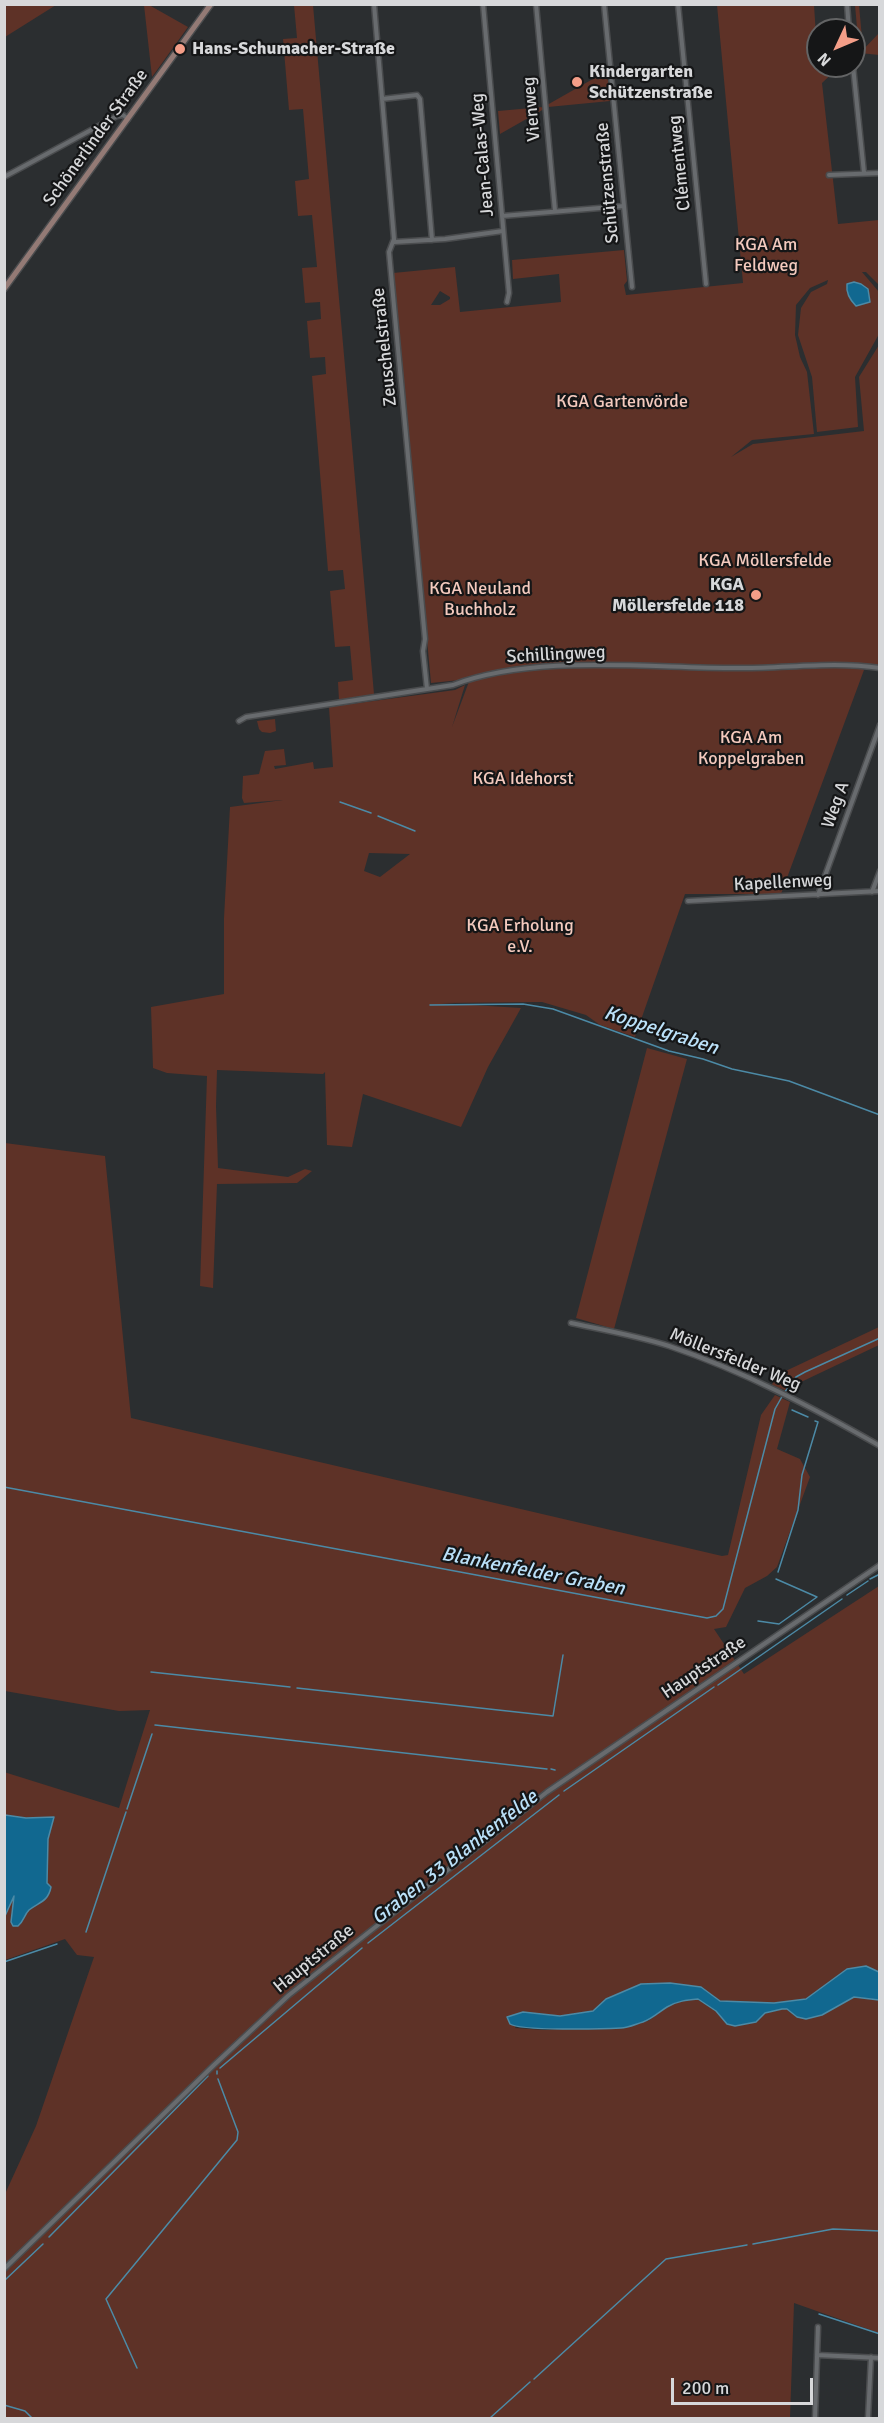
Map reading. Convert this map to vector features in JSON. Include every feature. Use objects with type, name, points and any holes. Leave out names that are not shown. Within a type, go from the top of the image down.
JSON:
[{"type":"main road","name":"Schönerlinder Straße","points":[[4,290],[212,4]]},
{"type":"street","name":"Zeuschelstraße","points":[[374,4],[394,242],[389,252],[425,639],[423,651],[427,689]]},
{"type":"street","name":"Jean-Calas-Weg","points":[[483,4],[509,293],[507,302]]},
{"type":"street","name":"Vienweg","points":[[536,4],[555,211]]},
{"type":"street","name":"Schützenstraße","points":[[604,4],[632,286]]},
{"type":"street","name":"Clémentweg","points":[[678,4],[706,284]]},
{"type":"street","points":[[854,78],[864,173]]},
{"type":"street","points":[[382,99],[417,95],[420,99],[432,240]]},
{"type":"street","points":[[4,177],[117,116],[123,115],[129,119]]},
{"type":"street","points":[[829,175],[879,172]]},
{"type":"street","points":[[502,216],[624,206]]},
{"type":"street","points":[[394,242],[504,231]]},
{"type":"street","name":"Schillingweg","points":[[239,721],[246,717],[453,685],[480,675],[541,667],[745,668],[852,664],[879,668]]},
{"type":"street","name":"Weg A","points":[[818,895],[879,724]]},
{"type":"street","points":[[872,892],[879,871]]},
{"type":"street","name":"Kapellenweg","points":[[687,901],[879,891]]},
{"type":"street","name":"Möllersfelder Weg","points":[[571,1323],[669,1346],[777,1389],[879,1446]]},
{"type":"street","name":"Hauptstraße","points":[[4,2269],[289,1995],[547,1792],[879,1565]]},
{"type":"street","points":[[815,2418],[818,2328]]},
{"type":"street","points":[[817,2355],[879,2358]]},
{"type":"street","points":[[868,2418],[871,2357]]},
{"type":"green space","points":[[5,4],[56,4],[56,5],[5,37]]},
{"type":"green space","points":[[144,5],[149,5],[188,27],[152,77]]},
{"type":"green space","points":[[294,5],[313,5],[374,694],[339,700],[338,682],[353,680],[350,646],[335,647],[330,591],[345,589],[343,570],[328,571],[312,376],[326,374],[325,357],[310,358],[307,321],[321,319],[320,302],[305,303],[302,268],[317,267],[312,215],[298,216],[295,181],[309,179],[303,109],[289,110],[283,39],[297,38]]},
{"type":"green space","points":[[717,5],[814,5],[815,18],[806,18],[806,78],[827,78],[822,83],[838,224],[879,220],[879,285],[866,272],[862,272],[879,292],[879,334],[855,377],[858,427],[817,432],[812,377],[798,335],[801,308],[811,292],[827,284],[828,280],[810,288],[796,305],[795,335],[800,357],[807,372],[814,434],[752,440],[731,457],[753,444],[864,431],[859,377],[879,345],[880,665],[854,664],[864,670],[781,894],[685,894],[635,1037],[600,1025],[586,1015],[542,1002],[440,1003],[521,1008],[488,1067],[461,1127],[363,1094],[352,1147],[327,1145],[325,1072],[323,1074],[217,1070],[218,1168],[288,1177],[305,1169],[312,1171],[297,1183],[217,1184],[213,1288],[200,1286],[207,1076],[167,1073],[153,1068],[151,1007],[224,994],[224,918],[230,807],[283,800],[244,803],[242,798],[243,776],[259,774],[265,751],[284,749],[286,765],[274,766],[275,769],[313,762],[314,769],[333,767],[329,707],[455,690],[465,685],[452,727],[470,679],[431,683],[393,273],[455,267],[460,312],[561,302],[559,274],[513,279],[512,260],[624,250],[626,295],[743,283]],"holes":[[[847,289],[868,289],[870,302],[856,306],[851,301]],[[440,291],[450,299],[440,305],[431,305]],[[369,853],[410,854],[380,877],[364,871]]]},
{"type":"green space","points":[[855,5],[859,5],[860,18],[856,18]]},
{"type":"green space","points":[[879,33],[879,55],[866,54],[866,47]]},
{"type":"green space","points":[[607,71],[610,101],[548,107],[547,105]]},
{"type":"green space","points":[[543,107],[544,109],[500,134],[498,111]]},
{"type":"green space","points":[[275,719],[276,731],[270,733],[259,729],[257,721]]},
{"type":"green space","points":[[647,1048],[687,1059],[614,1329],[576,1318]]},
{"type":"green space","points":[[5,1143],[105,1156],[131,1418],[722,1556],[728,1555],[761,1415],[775,1395],[790,1402],[777,1449],[800,1459],[810,1477],[777,1567],[767,1576],[745,1588],[726,1627],[714,1629],[744,1674],[879,1586],[879,1972],[877,1970],[847,1969],[806,1999],[774,2003],[720,2001],[701,1987],[686,1985],[606,1999],[593,2011],[560,2016],[523,2012],[515,2028],[545,2030],[648,2021],[668,2006],[685,2000],[698,1999],[716,2011],[727,2024],[782,2009],[786,2009],[797,2017],[854,1997],[879,2000],[879,2333],[794,2303],[790,2418],[5,2418],[5,2194],[36,2126],[94,1957],[77,1955],[65,1939],[5,1960],[4,1772],[119,1808],[150,1710],[119,1711],[5,1691]]},
{"type":"green space","points":[[879,1327],[879,1345],[801,1382],[792,1393],[772,1385],[775,1376]]},
{"type":"water","points":[[854,282],[868,289],[870,302],[856,306],[854,304],[849,296],[847,284]]},
{"type":"water","points":[[5,1815],[26,1818],[54,1817],[48,1839],[47,1883],[51,1887],[50,1892],[45,1899],[29,1910],[18,1926],[13,1926],[11,1922],[14,1896],[5,1916]]},
{"type":"water","points":[[866,1966],[879,1972],[879,2000],[854,1997],[822,2015],[806,2019],[797,2017],[787,2009],[782,2009],[765,2013],[756,2022],[735,2026],[727,2024],[716,2011],[698,1999],[675,2003],[646,2021],[624,2028],[529,2028],[510,2024],[507,2017],[523,2012],[560,2016],[593,2011],[606,1999],[641,1984],[670,1983],[701,1987],[720,2001],[774,2003],[806,1999],[847,1969]]},
{"type":"waterway","points":[[340,802],[371,813]]},
{"type":"waterway","points":[[378,816],[415,831]]},
{"type":"waterway","name":"Koppelgraben","points":[[430,1005],[523,1004],[553,1009],[669,1051],[732,1069],[789,1081],[880,1115]]},
{"type":"waterway","name":"Blankenfelder Graben","points":[[4,1487],[707,1618],[716,1616],[723,1609],[775,1409],[784,1393],[796,1377],[880,1338]]},
{"type":"waterway","points":[[792,1410],[808,1417]]},
{"type":"waterway","points":[[778,1572],[798,1510],[802,1475],[818,1422],[815,1421]]},
{"type":"waterway","name":"Graben 33 Blankenfelde","points":[[870,1579],[880,1574]]},
{"type":"waterway","points":[[758,1621],[779,1624],[817,1597],[776,1579]]},
{"type":"waterway","name":"Graben 33 Blankenfelde","points":[[847,1595],[868,1581]]},
{"type":"waterway","name":"Graben 33 Blankenfelde","points":[[718,1685],[842,1599]]},
{"type":"waterway","points":[[297,1688],[553,1716],[563,1655]]},
{"type":"waterway","points":[[151,1672],[290,1687]]},
{"type":"waterway","name":"Graben 33 Blankenfelde","points":[[564,1791],[714,1687]]},
{"type":"waterway","points":[[155,1725],[547,1769]]},
{"type":"waterway","points":[[127,1809],[152,1734]]},
{"type":"waterway","points":[[551,1769],[555,1770]]},
{"type":"waterway","name":"Graben 33 Blankenfelde","points":[[368,1943],[559,1795]]},
{"type":"waterway","points":[[86,1932],[126,1812]]},
{"type":"waterway","points":[[4,1962],[57,1944]]},
{"type":"waterway","name":"Graben 33 Blankenfelde","points":[[220,2068],[362,1948]]},
{"type":"waterway","points":[[49,2237],[208,2076]]},
{"type":"waterway","name":"Graben 33 Blankenfelde","points":[[137,2368],[106,2299],[237,2140],[238,2132],[218,2079]]},
{"type":"waterway","points":[[753,2244],[833,2229],[880,2231]]},
{"type":"waterway","points":[[4,2281],[43,2244]]},
{"type":"waterway","points":[[534,2379],[666,2259],[747,2245]]},
{"type":"waterway","points":[[819,2314],[880,2334]]},
{"type":"waterway","points":[[490,2418],[530,2382]]},
{"type":"waterway","points":[[4,2405],[25,2411],[32,2418]]},
{"type":"place","name":"Hans-Schumacher-Straße","points":[[180,49]]},
{"type":"place","name":"Kindergarten Schützenstraße","points":[[577,82]]},
{"type":"place","name":"KGA Möllersfelde 118","points":[[756,595]]},
{"type":"park label","name":"KGA Am Feldweg","points":[[766,255]]},
{"type":"park label","name":"KGA Gartenvörde","points":[[622,402]]},
{"type":"park label","name":"KGA Möllersfelde","points":[[765,561]]},
{"type":"park label","name":"KGA Neuland Buchholz","points":[[480,599]]},
{"type":"park label","name":"KGA Am Koppelgraben","points":[[751,748]]},
{"type":"park label","name":"KGA Idehorst","points":[[523,779]]},
{"type":"park label","name":"KGA Erholung e.V.","points":[[520,936]]}]
